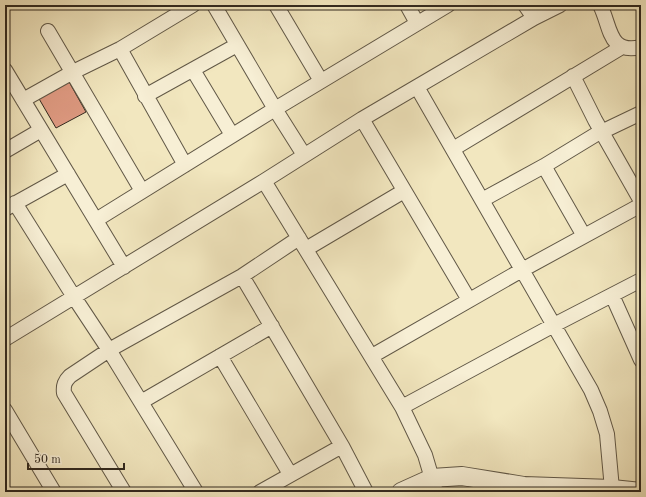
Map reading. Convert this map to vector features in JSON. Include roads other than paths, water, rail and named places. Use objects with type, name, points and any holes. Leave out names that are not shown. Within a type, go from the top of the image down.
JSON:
[{"type":"street","points":[[23,100],[73,72],[120,50],[193,5]]},
{"type":"street","points":[[214,5],[275,109],[304,155]]},
{"type":"street","points":[[276,5],[321,81]]},
{"type":"street","points":[[407,5],[417,23]]},
{"type":"street","points":[[96,220],[275,109],[448,5]]},
{"type":"street","points":[[525,5],[534,18]]},
{"type":"street","points":[[5,338],[124,267],[362,119],[534,18],[560,5]]},
{"type":"street","points":[[600,5],[614,42],[622,47],[632,49],[641,47]]},
{"type":"street","points":[[48,31],[142,191]]},
{"type":"street","points":[[145,96],[237,45]]},
{"type":"street","points":[[453,149],[622,47]]},
{"type":"street","points":[[120,50],[185,165]]},
{"type":"street","points":[[5,70],[124,267]]},
{"type":"street","points":[[193,70],[232,136]]},
{"type":"street","points":[[573,76],[641,200]]},
{"type":"street","points":[[417,87],[591,390],[608,434],[612,489]]},
{"type":"street","points":[[482,200],[544,166],[602,131],[641,113]]},
{"type":"street","points":[[362,119],[469,300]]},
{"type":"street","points":[[5,151],[41,130]]},
{"type":"street","points":[[544,166],[584,236]]},
{"type":"street","points":[[68,174],[10,206],[109,350],[196,492]]},
{"type":"street","points":[[264,181],[402,407],[425,455],[434,485]]},
{"type":"street","points":[[124,492],[64,393],[63,387],[65,381],[70,376],[109,350],[242,276],[404,191]]},
{"type":"street","points":[[372,356],[522,270],[641,205]]},
{"type":"street","points":[[242,276],[342,446],[366,492]]},
{"type":"street","points":[[402,407],[641,280]]},
{"type":"street","points":[[612,295],[638,345],[641,360]]},
{"type":"street","points":[[141,402],[272,326]]},
{"type":"street","points":[[220,356],[290,474]]},
{"type":"street","points":[[5,410],[54,492]]},
{"type":"street","points":[[260,492],[342,446]]},
{"type":"street","points":[[401,492],[434,485],[462,476],[525,489],[612,489],[641,492]]}]
